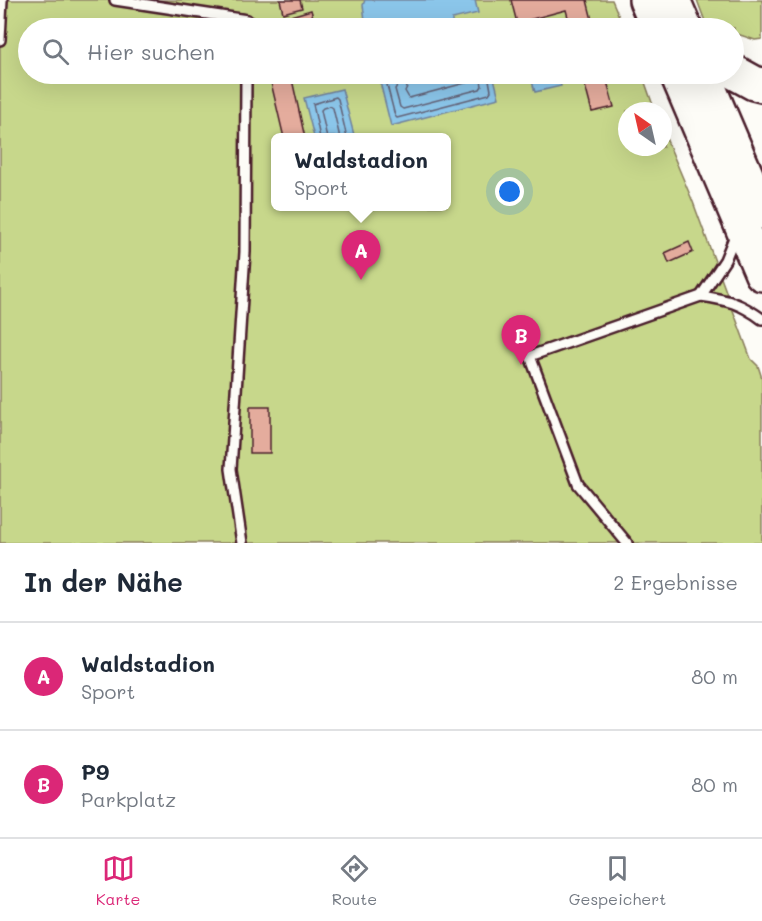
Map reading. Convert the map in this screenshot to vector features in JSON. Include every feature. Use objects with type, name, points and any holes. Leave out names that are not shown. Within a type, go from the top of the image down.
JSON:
[{"type":"highway","points":[[646,0],[673,18]]},
{"type":"highway","points":[[744,78],[762,85]]},
{"type":"highway","points":[[682,84],[751,218]]},
{"type":"highway","points":[[706,84],[751,218],[762,274]]},
{"type":"lane","points":[[0,40],[2,0]]},
{"type":"lane","points":[[115,0],[234,18]]},
{"type":"lane","points":[[242,543],[231,469],[245,252],[246,84]]},
{"type":"lane","points":[[701,296],[751,218]]},
{"type":"lane","points":[[627,543],[578,484],[530,356],[701,296],[723,299],[746,307],[762,320]]},
{"type":"green space","points":[[0,0],[612,0],[620,18],[18,18],[18,84],[646,84],[652,102],[618,102],[618,156],[672,156],[672,152],[693,202],[751,359],[758,366],[762,378],[762,543],[0,543]]},
{"type":"green space","points":[[697,0],[762,0],[762,39],[755,40],[744,36],[744,18],[704,18]]},
{"type":"water","points":[[365,0],[475,0],[478,13],[456,18],[365,18],[363,5]]},
{"type":"water","points":[[380,84],[496,84],[499,98],[391,126]]},
{"type":"water","points":[[533,84],[560,84],[561,86],[535,92]]},
{"type":"water","points":[[342,89],[353,133],[313,133],[304,98]]},
{"type":"building","points":[[280,0],[300,0],[302,8],[283,13]]},
{"type":"building","points":[[511,0],[587,0],[592,18],[568,18],[566,10],[536,18],[516,18]]},
{"type":"building","points":[[311,10],[313,18],[284,18]]},
{"type":"building","points":[[271,84],[293,84],[304,133],[283,133]]},
{"type":"building","points":[[585,84],[608,84],[614,107],[592,112]]},
{"type":"building","points":[[689,242],[693,252],[669,263],[665,253]]},
{"type":"building","points":[[250,407],[270,407],[270,453],[250,453]]},
{"type":"place","name":"Waldstadion","points":[[361,280]]},
{"type":"place","name":"P9","points":[[521,365]]}]
